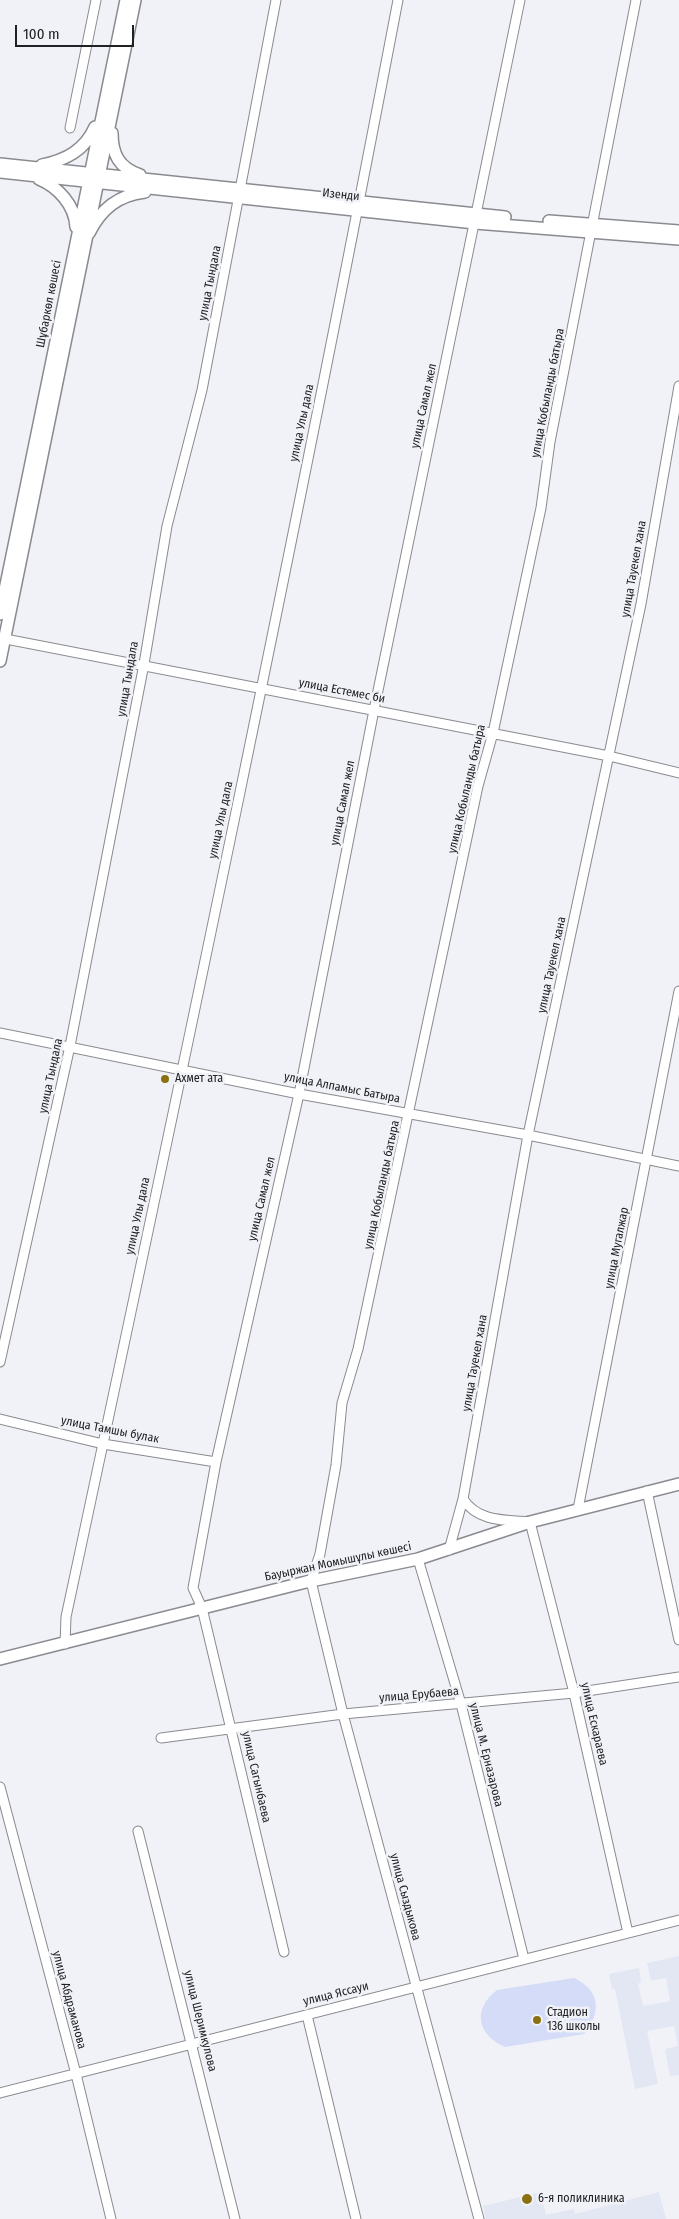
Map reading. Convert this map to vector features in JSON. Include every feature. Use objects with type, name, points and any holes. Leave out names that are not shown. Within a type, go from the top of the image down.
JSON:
[{"type":"street","points":[[70,128],[96,0]]},
{"type":"street","name":"Шұбаркөл көшесі","points":[[0,614],[94,178],[126,0]]},
{"type":"street","name":"Шұбаркөл көшесі","points":[[106,115],[135,0]]},
{"type":"street","name":"улица Тындала","points":[[0,1362],[70,1046],[144,664],[167,526],[202,390],[276,0]]},
{"type":"street","name":"улица Улы дала","points":[[65,1644],[66,1616],[261,687],[359,207],[398,0]]},
{"type":"street","name":"улица Самал жел","points":[[202,1608],[194,1588],[216,1462],[299,1094],[374,710],[520,0]]},
{"type":"street","name":"улица Кобыланды батыра","points":[[311,1581],[320,1554],[336,1465],[342,1403],[358,1349],[410,1114],[478,786],[493,733],[542,508],[550,442],[593,229],[636,0]]},
{"type":"street","points":[[30,171],[58,162],[85,145],[106,115]]},
{"type":"street","points":[[106,115],[114,154],[120,164],[127,170],[162,186]]},
{"type":"street","name":"Изенди","points":[[0,164],[30,171],[162,186],[679,239]]},
{"type":"street","points":[[30,171],[59,190],[68,202],[76,217],[80,241]]},
{"type":"street","name":"Изенди","points":[[0,172],[30,171]]},
{"type":"street","points":[[80,241],[109,205],[122,197],[162,186]]},
{"type":"street","name":"Изенди","points":[[593,229],[679,231]]},
{"type":"street","name":"Шұбаркөл көшесі","points":[[0,661],[2,638],[80,241]]},
{"type":"street","name":"улица Тауекел хана","points":[[448,1550],[463,1500],[528,1134],[641,604],[679,386]]},
{"type":"street","name":"улица Естемес би","points":[[2,638],[144,664],[609,756],[679,773]]},
{"type":"street","name":"улица Мугалжар","points":[[578,1509],[679,991]]},
{"type":"street","name":"улица Алпамыс Батыра","points":[[0,1034],[70,1046],[299,1094],[528,1134],[679,1166]]},
{"type":"street","name":"улица Тамшы булак","points":[[0,1419],[103,1444],[216,1462]]},
{"type":"street","name":"Бауыржан Момышұлы көшесі","points":[[0,1659],[311,1581],[418,1559],[530,1522],[679,1484]]},
{"type":"street","points":[[647,1491],[679,1640]]},
{"type":"street","points":[[463,1500],[470,1509],[483,1516],[530,1522]]},
{"type":"street","name":"улица Ескараева","points":[[530,1522],[574,1693],[628,1933]]},
{"type":"street","name":"улица М. Ерназарова","points":[[418,1559],[461,1704],[524,1959]]},
{"type":"street","name":"улица Сыздыкова","points":[[311,1581],[343,1714],[479,2219]]},
{"type":"street","name":"улица Сагынбаева","points":[[202,1608],[284,1952]]},
{"type":"street","name":"улица Ерубаева","points":[[161,1738],[343,1714],[574,1693],[679,1677]]},
{"type":"street","name":"улица Абдраманова","points":[[0,1787],[76,2074],[111,2219]]},
{"type":"street","name":"улица Шеримкулова","points":[[138,1831],[193,2044],[235,2219]]},
{"type":"street","name":"улица Яссауи","points":[[0,2093],[679,1920]]},
{"type":"street","points":[[307,2015],[356,2219]]},
{"type":"shaded area","points":[[679,1956],[679,2075],[670,2076],[665,2049],[678,2046],[674,2026],[647,2031],[658,2084],[635,2089],[615,1989],[612,1989],[609,1974],[639,1968],[641,1982],[638,1984],[643,2006],[670,2001],[666,1978],[651,1981],[647,1963]]},
{"type":"shaded area","name":"Стадион 136 школы","points":[[574,1978],[589,1989],[596,2002],[594,2018],[584,2034],[505,2047],[488,2036],[481,2021],[481,2013],[489,1997],[497,1990]]},
{"type":"shaded area","name":"6-я поликлиника","points":[[541,2192],[546,2215],[574,2209],[575,2214],[659,2192],[666,2219],[486,2219],[483,2206]]},
{"type":"place","name":"Ахмет ата","points":[[165,1079]]},
{"type":"place","name":"Стадион 136 школы","points":[[537,2020]]},
{"type":"place","name":"6-я поликлиника","points":[[527,2199]]}]
